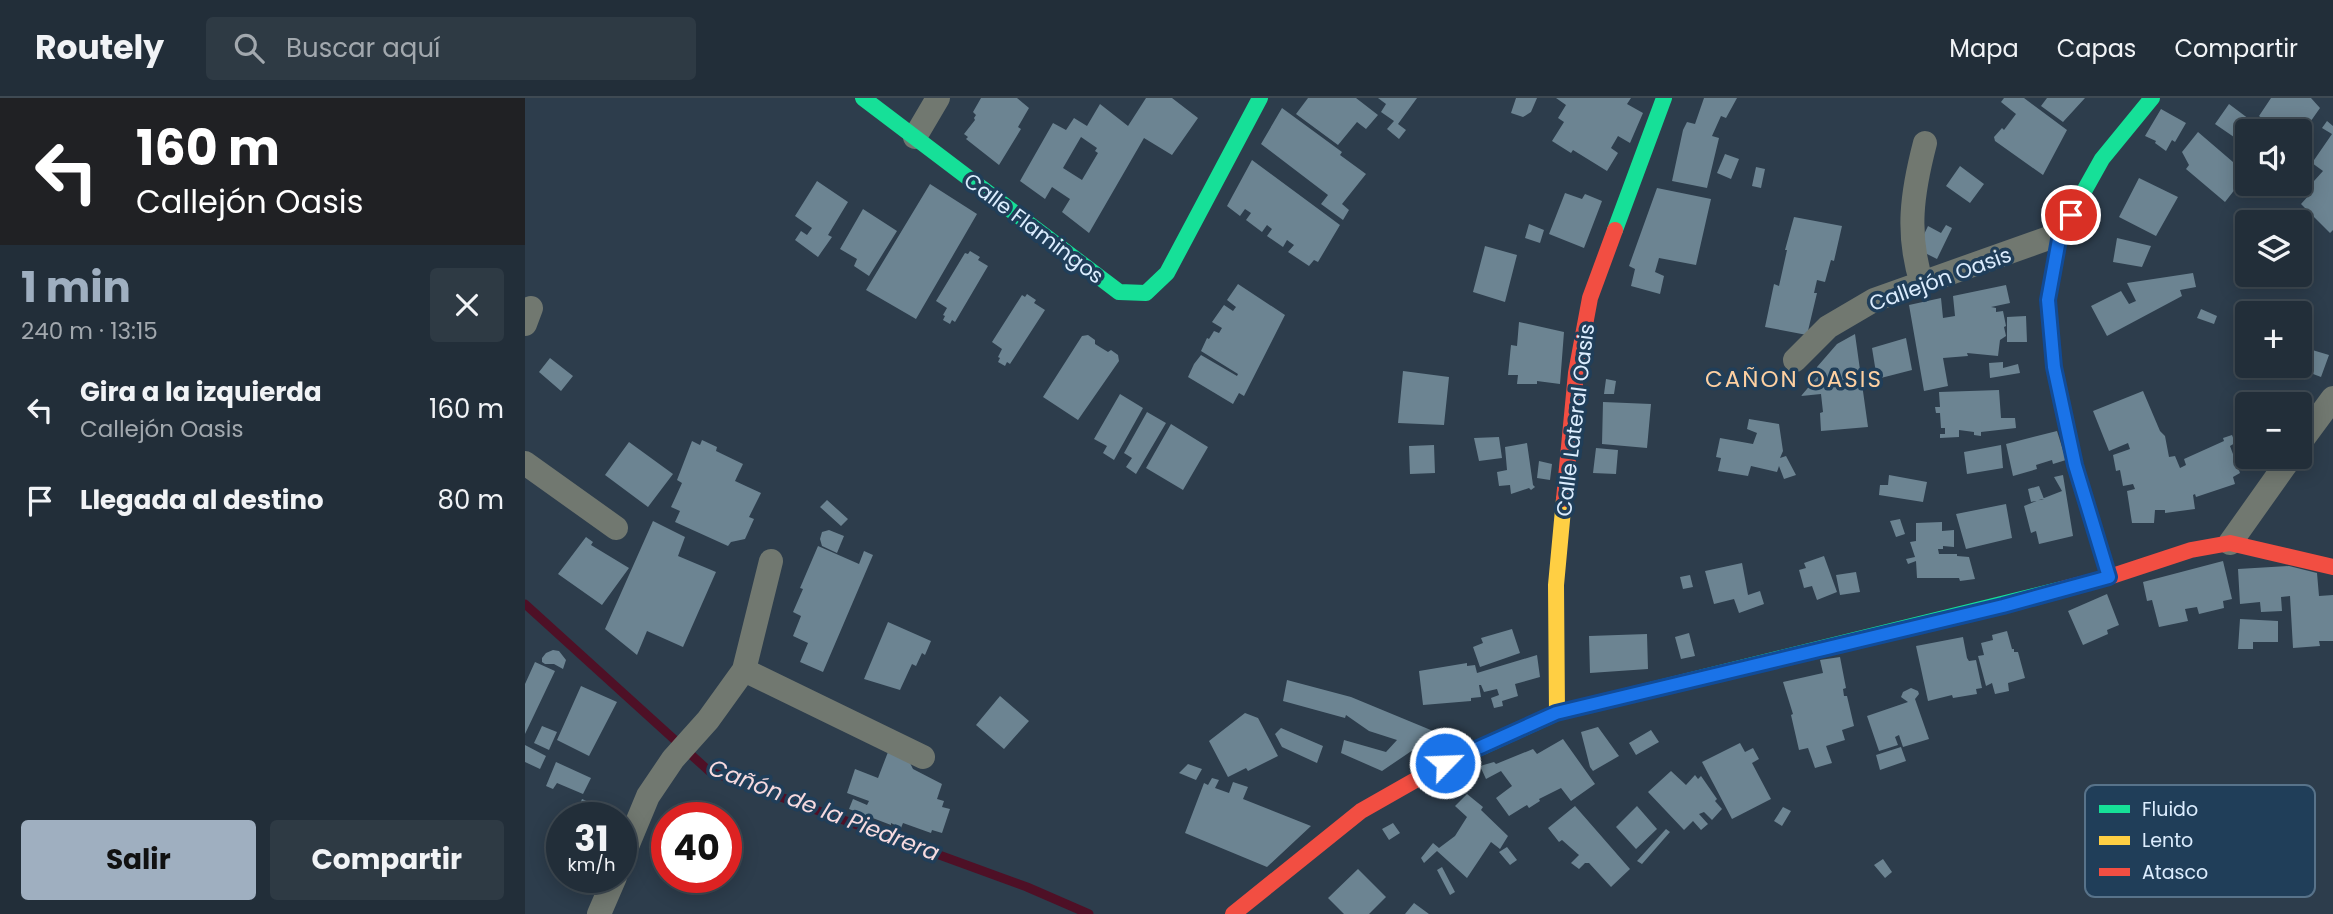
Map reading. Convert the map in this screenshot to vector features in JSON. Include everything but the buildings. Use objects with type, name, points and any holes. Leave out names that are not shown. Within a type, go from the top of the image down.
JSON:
[{"type":"street","name":"Calle Flamingos","points":[[863,98],[1119,292],[1146,293],[1167,273],[1260,98]]},
{"type":"street","points":[[915,137],[938,98]]},
{"type":"street","name":"Calle Lateral Oasis","points":[[1556,713],[1556,585],[1576,373],[1590,298],[1664,98]]},
{"type":"street","points":[[2109,577],[2075,465],[2054,367],[2048,300],[2060,234],[2102,159],[2152,98]]},
{"type":"street","points":[[1922,284],[1915,259],[1911,223],[1916,179],[1925,143]]},
{"type":"street","name":"Callejón Oasis","points":[[1795,360],[1829,327],[1874,300],[2060,234]]},
{"type":"street","points":[[2312,426],[2333,398]]},
{"type":"street","points":[[525,463],[616,528]]},
{"type":"street","points":[[2230,543],[2282,469]]},
{"type":"street","points":[[1233,914],[1361,811],[1445,763],[1556,713],[2003,606],[2109,577],[2191,550],[2230,543],[2333,567]]},
{"type":"street","points":[[637,822],[648,796],[673,759],[708,720],[744,670],[771,561]]},
{"type":"street","points":[[744,670],[923,757]]},
{"type":"street","points":[[599,914],[608,893]]},
{"type":"waterway","name":"Cañón de la Piedrera","points":[[525,604],[709,771],[1027,887],[1089,914]]},
{"type":"traffic: fast","points":[[863,98],[1119,292],[1146,293],[1167,273],[1260,98]]},
{"type":"traffic: fast","points":[[1615,230],[1664,98]]},
{"type":"traffic: fast","points":[[2109,577],[2075,465],[2054,367],[2048,300],[2060,234],[2102,159],[2152,98]]},
{"type":"traffic: fast","points":[[1440,766],[1557,713],[2062,589]]},
{"type":"traffic: slow","points":[[1557,713],[1556,585],[1564,499]]},
{"type":"traffic: jam","points":[[1564,499],[1576,373],[1590,298],[1615,230]]},
{"type":"traffic: jam","points":[[2062,589],[2109,577],[2191,550],[2230,543],[2333,567]]},
{"type":"traffic: jam","points":[[1233,914],[1361,811],[1440,766]]},
{"type":"district","name":"CAÑON OASIS","points":[[1794,379]]},
{"type":"route","points":[[1445,763],[1556,713],[2003,606],[2109,577],[2075,465],[2054,367],[2048,300],[2060,234],[2071,215]]}]
